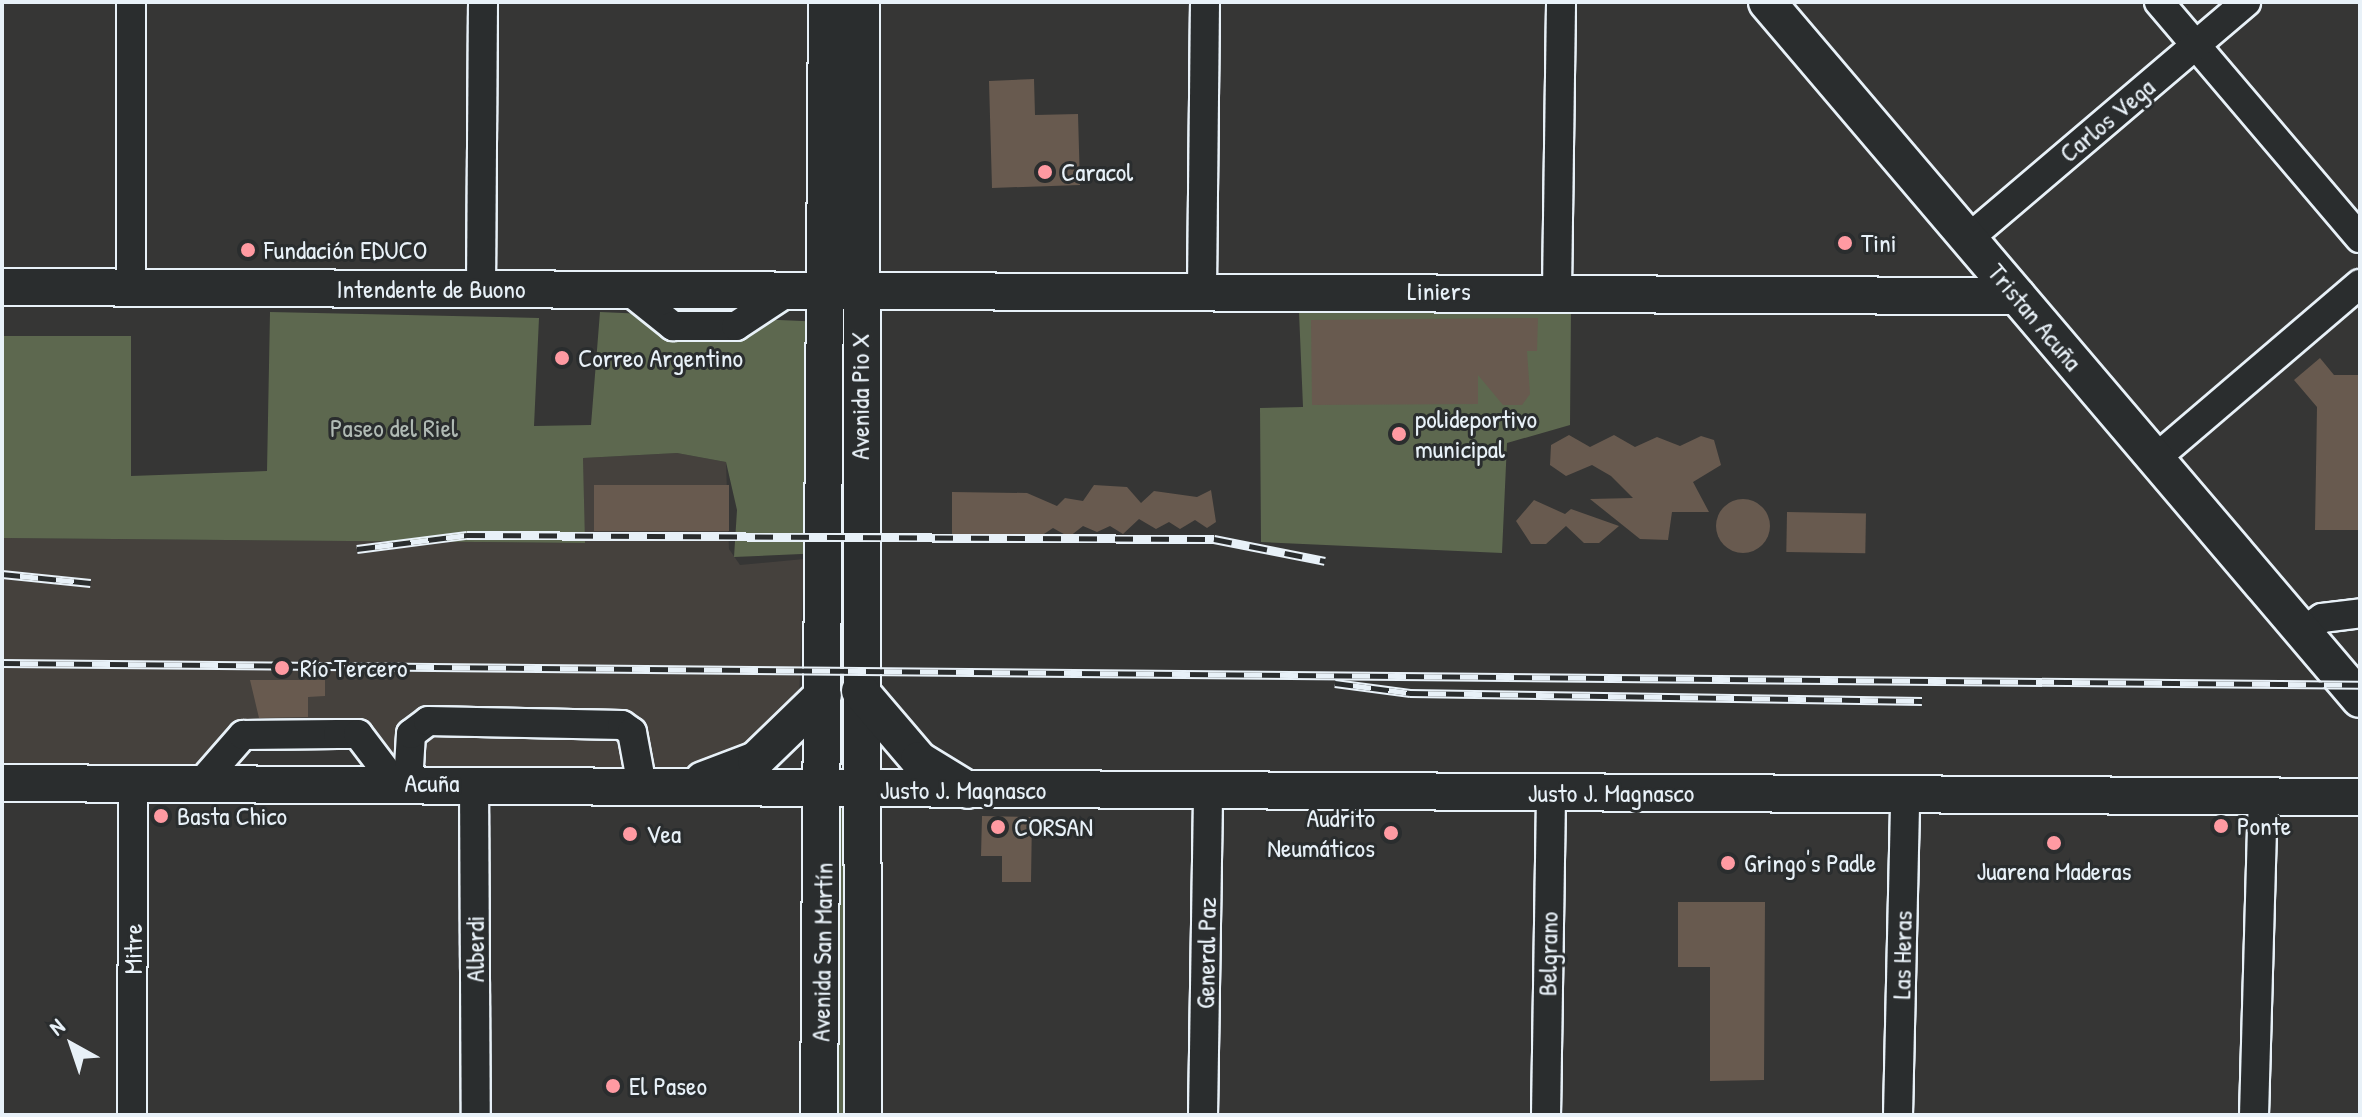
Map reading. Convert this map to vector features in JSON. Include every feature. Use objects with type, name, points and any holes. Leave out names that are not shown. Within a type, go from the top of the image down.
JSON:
[{"type":"main road","name":"Avenida Pio X","points":[[827,2],[843,291],[862,789]]},
{"type":"main road","name":"Avenida Pio X","points":[[825,789],[823,695],[861,2]]},
{"type":"main road","name":"Tristan Acuña","points":[[1779,6],[2017,296],[2305,630],[2360,699]]},
{"type":"main road","name":"Intendente de Buono","points":[[2,287],[843,291]]},
{"type":"main road","name":"Liniers","points":[[843,291],[1202,289],[2017,296]]},
{"type":"main road","points":[[860,691],[919,760],[968,790]]},
{"type":"main road","points":[[686,786],[756,760],[823,695]]},
{"type":"main road","name":"Acuña","points":[[2,783],[474,783],[862,789]]},
{"type":"main road","name":"Avenida San Martín","points":[[819,1115],[825,789]]},
{"type":"main road","name":"Justo J. Magnasco","points":[[862,789],[2360,797]]},
{"type":"main road","name":"Avenida San Martín","points":[[862,789],[863,1115]]},
{"type":"street","points":[[131,2],[131,288]]},
{"type":"street","points":[[481,289],[483,2]]},
{"type":"street","points":[[1202,289],[1205,2]]},
{"type":"street","points":[[1557,291],[1561,2]]},
{"type":"street","points":[[2159,2],[2360,238]]},
{"type":"street","name":"Carlos Vega","points":[[1969,238],[2246,2]]},
{"type":"street","points":[[2156,458],[2360,284]]},
{"type":"street","points":[[2305,630],[2322,618],[2360,613]]},
{"type":"street","points":[[402,783],[411,734],[428,721],[622,725],[632,732],[642,786]]},
{"type":"street","points":[[201,783],[243,735],[358,734],[402,783]]},
{"type":"street","name":"Alberdi","points":[[474,783],[476,1115]]},
{"type":"street","name":"Mitre","points":[[132,1115],[133,784]]},
{"type":"street","name":"General Paz","points":[[1203,1115],[1208,791]]},
{"type":"street","name":"Belgrano","points":[[1546,1115],[1551,793]]},
{"type":"street","name":"Las Heras","points":[[1898,1115],[1905,795]]},
{"type":"street","points":[[2254,1115],[2263,796]]},
{"type":"shaded area","points":[[677,453],[726,462],[729,549],[740,565],[804,559],[799,703],[780,728],[688,774],[394,769],[361,724],[238,727],[196,771],[2,768],[2,538],[584,543],[583,458]]},
{"type":"green space","name":"polideportivo municipal","points":[[1571,310],[1570,425],[1507,443],[1502,553],[1261,542],[1260,408],[1303,407],[1299,312]]},
{"type":"green space","name":"Paseo del Riel","points":[[270,312],[539,318],[534,426],[591,425],[600,312],[825,322],[824,553],[734,557],[737,510],[726,462],[677,453],[583,458],[585,543],[2,538],[2,336],[131,336],[131,476],[267,471]]},
{"type":"green space","points":[[825,789],[862,789],[863,1115],[819,1115]]},
{"type":"building","points":[[1034,79],[1035,115],[1078,114],[1080,185],[992,188],[989,81]]},
{"type":"building","points":[[1538,318],[1537,351],[1527,351],[1530,394],[1522,405],[1503,405],[1478,375],[1478,404],[1312,405],[1311,320]]},
{"type":"building","points":[[2320,358],[2334,375],[2360,375],[2360,530],[2315,530],[2317,407],[2294,380]]},
{"type":"building","points":[[1569,435],[1590,447],[1614,435],[1635,447],[1657,437],[1680,446],[1701,436],[1714,440],[1721,465],[1693,482],[1709,512],[1672,512],[1668,540],[1640,539],[1590,499],[1633,498],[1611,476],[1592,465],[1566,476],[1550,465],[1551,445]]},
{"type":"building","points":[[594,485],[729,485],[729,531],[594,531]]},
{"type":"building","points":[[1094,485],[1127,487],[1141,503],[1154,491],[1197,497],[1211,490],[1216,522],[1207,528],[1195,520],[1180,529],[1169,522],[1156,529],[1139,519],[1123,534],[1110,526],[1097,532],[1083,526],[1069,537],[1053,528],[1041,536],[952,537],[952,492],[1027,493],[1057,506],[1065,498],[1083,501]]},
{"type":"building","points":[[1743,499],[1762,507],[1770,526],[1762,545],[1743,553],[1724,545],[1716,526],[1724,507]]},
{"type":"building","points":[[1534,500],[1565,514],[1571,509],[1619,526],[1599,543],[1584,543],[1566,526],[1546,544],[1531,544],[1516,521]]},
{"type":"building","points":[[1787,512],[1866,513],[1865,553],[1786,552]]},
{"type":"building","points":[[250,680],[325,680],[325,696],[308,697],[308,717],[259,718]]},
{"type":"building","points":[[982,816],[1032,817],[1031,882],[1002,882],[1002,856],[981,856]]},
{"type":"building","points":[[1678,902],[1765,902],[1764,1080],[1710,1081],[1710,967],[1678,967]]},
{"type":"railway","points":[[357,549],[467,535],[1214,539],[1325,561]]},
{"type":"railway","points":[[2,574],[91,583]]},
{"type":"railway","points":[[2,663],[2360,685]]},
{"type":"railway","points":[[1335,683],[1410,693],[1922,701]]},
{"type":"place","name":"Caracol","points":[[1045,172]]},
{"type":"place","name":"Tini","points":[[1845,243]]},
{"type":"place","name":"Fundación EDUCO","points":[[248,250]]},
{"type":"place","name":"Correo Argentino","points":[[562,358]]},
{"type":"place","name":"polideportivo municipal","points":[[1399,434]]},
{"type":"place","name":"Río Tercero","points":[[282,668]]},
{"type":"place","name":"Basta Chico","points":[[161,816]]},
{"type":"place","name":"Ponte","points":[[2221,826]]},
{"type":"place","name":"CORSAN","points":[[998,827]]},
{"type":"place","name":"Audrito Neumáticos","points":[[1391,833]]},
{"type":"place","name":"Vea","points":[[630,834]]},
{"type":"place","name":"Juarena Maderas","points":[[2054,843]]},
{"type":"place","name":"Gringo's Padle","points":[[1728,863]]},
{"type":"place","name":"El Paseo","points":[[613,1086]]}]
